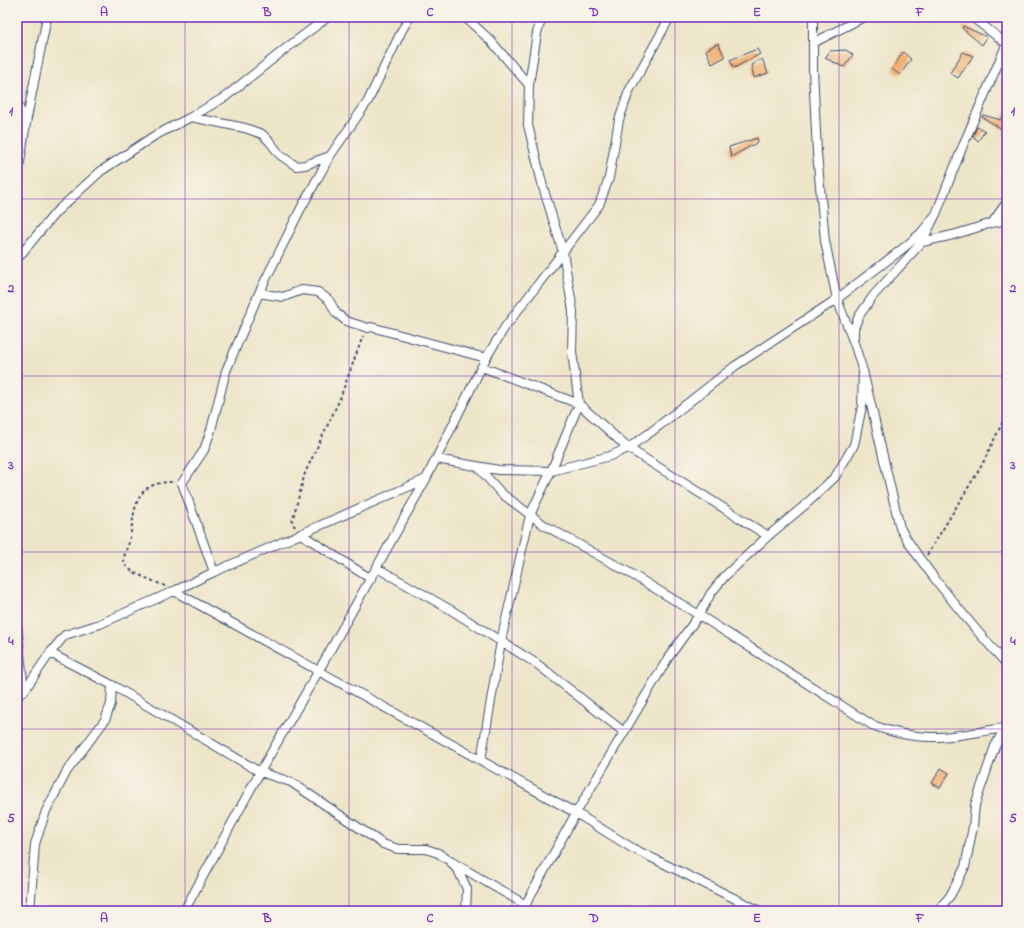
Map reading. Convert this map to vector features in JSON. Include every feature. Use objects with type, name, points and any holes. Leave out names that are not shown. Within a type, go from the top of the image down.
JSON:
[{"type":"street","points":[[17,181],[26,123],[47,17]]},
{"type":"street","points":[[17,259],[56,212],[101,171],[154,136],[225,97],[328,17]]},
{"type":"street","points":[[214,572],[182,482],[204,450],[211,430],[226,371],[259,293],[300,210],[330,156],[368,101],[402,30],[410,17]]},
{"type":"street","points":[[466,17],[491,41],[529,85]]},
{"type":"street","points":[[481,760],[501,641],[530,515],[551,471],[579,404],[572,352],[573,311],[563,252],[543,187],[528,124],[529,85],[537,33],[542,17]]},
{"type":"street","points":[[184,911],[260,772],[371,579],[426,479],[486,358],[505,327],[599,205],[609,178],[619,120],[629,91],[670,17]]},
{"type":"street","points":[[812,17],[817,153],[825,241],[837,299],[863,371],[900,528],[907,541],[923,563],[984,639],[1007,664]]},
{"type":"street","points":[[812,43],[864,17]]},
{"type":"street","points":[[855,346],[853,334],[858,316],[873,296],[922,242],[936,214],[964,143],[1007,44],[972,17]]},
{"type":"street","points":[[17,103],[26,123]]},
{"type":"street","points":[[191,117],[246,128],[262,134],[280,155],[296,166],[305,165],[330,156]]},
{"type":"street","points":[[992,223],[1007,202]]},
{"type":"street","points":[[436,459],[478,468],[551,471],[610,456],[628,448],[651,432],[734,366],[837,299],[906,246],[921,233],[936,214]]},
{"type":"street","points":[[922,242],[1007,220]]},
{"type":"street","points":[[259,293],[283,297],[302,290],[318,292],[330,300],[336,313],[346,321],[486,358]]},
{"type":"street","points":[[482,367],[579,404],[628,448],[768,536]]},
{"type":"street","points":[[50,653],[112,685],[260,772],[291,782],[383,844],[398,849],[426,849],[438,853],[524,908],[576,813],[624,732],[668,658],[699,615],[711,593],[725,576],[835,477],[854,445],[862,406],[863,371]]},
{"type":"street","points":[[478,468],[501,493],[544,525],[628,572],[699,615],[872,725],[891,732],[909,736],[930,737],[954,736],[1006,726]]},
{"type":"street","points":[[20,693],[50,653],[65,636],[100,624],[426,479]]},
{"type":"street","points":[[301,534],[371,579]]},
{"type":"street","points":[[377,568],[451,610],[537,664],[624,732]]},
{"type":"street","points":[[174,591],[318,672],[576,813],[632,848],[760,911]]},
{"type":"street","points":[[17,624],[20,693]]},
{"type":"street","points":[[30,911],[35,844],[46,811],[67,771],[105,720],[112,704],[112,685]]},
{"type":"street","points":[[937,911],[950,896],[965,867],[973,828],[975,805],[995,746],[1006,726]]},
{"type":"street","points":[[450,861],[459,872],[467,888],[466,911]]},
{"type":"path","points":[[301,534],[292,522],[305,473],[339,401],[365,331],[368,328]]},
{"type":"path","points":[[923,563],[982,465],[1007,413]]},
{"type":"path","points":[[174,591],[133,571],[126,566],[124,556],[129,543],[136,501],[148,488],[165,482],[182,482]]},
{"type":"building","points":[[963,26],[987,37],[982,45],[962,28]]},
{"type":"building","points":[[718,43],[725,57],[712,64],[706,50]]},
{"type":"building","points":[[757,49],[760,54],[734,68],[730,60]]},
{"type":"building","points":[[846,50],[853,55],[844,67],[825,58],[830,51]]},
{"type":"building","points":[[903,52],[911,59],[900,75],[892,69]]},
{"type":"building","points":[[963,52],[973,56],[958,78],[950,73]]},
{"type":"building","points":[[762,59],[768,73],[754,78],[751,65]]},
{"type":"building","points":[[1007,111],[1007,132],[982,117],[983,115],[1001,120]]},
{"type":"building","points":[[977,127],[985,131],[978,141],[973,136]]},
{"type":"building","points":[[757,138],[758,142],[731,157],[729,147]]},
{"type":"building","points":[[941,768],[949,773],[940,788],[932,783]]}]
